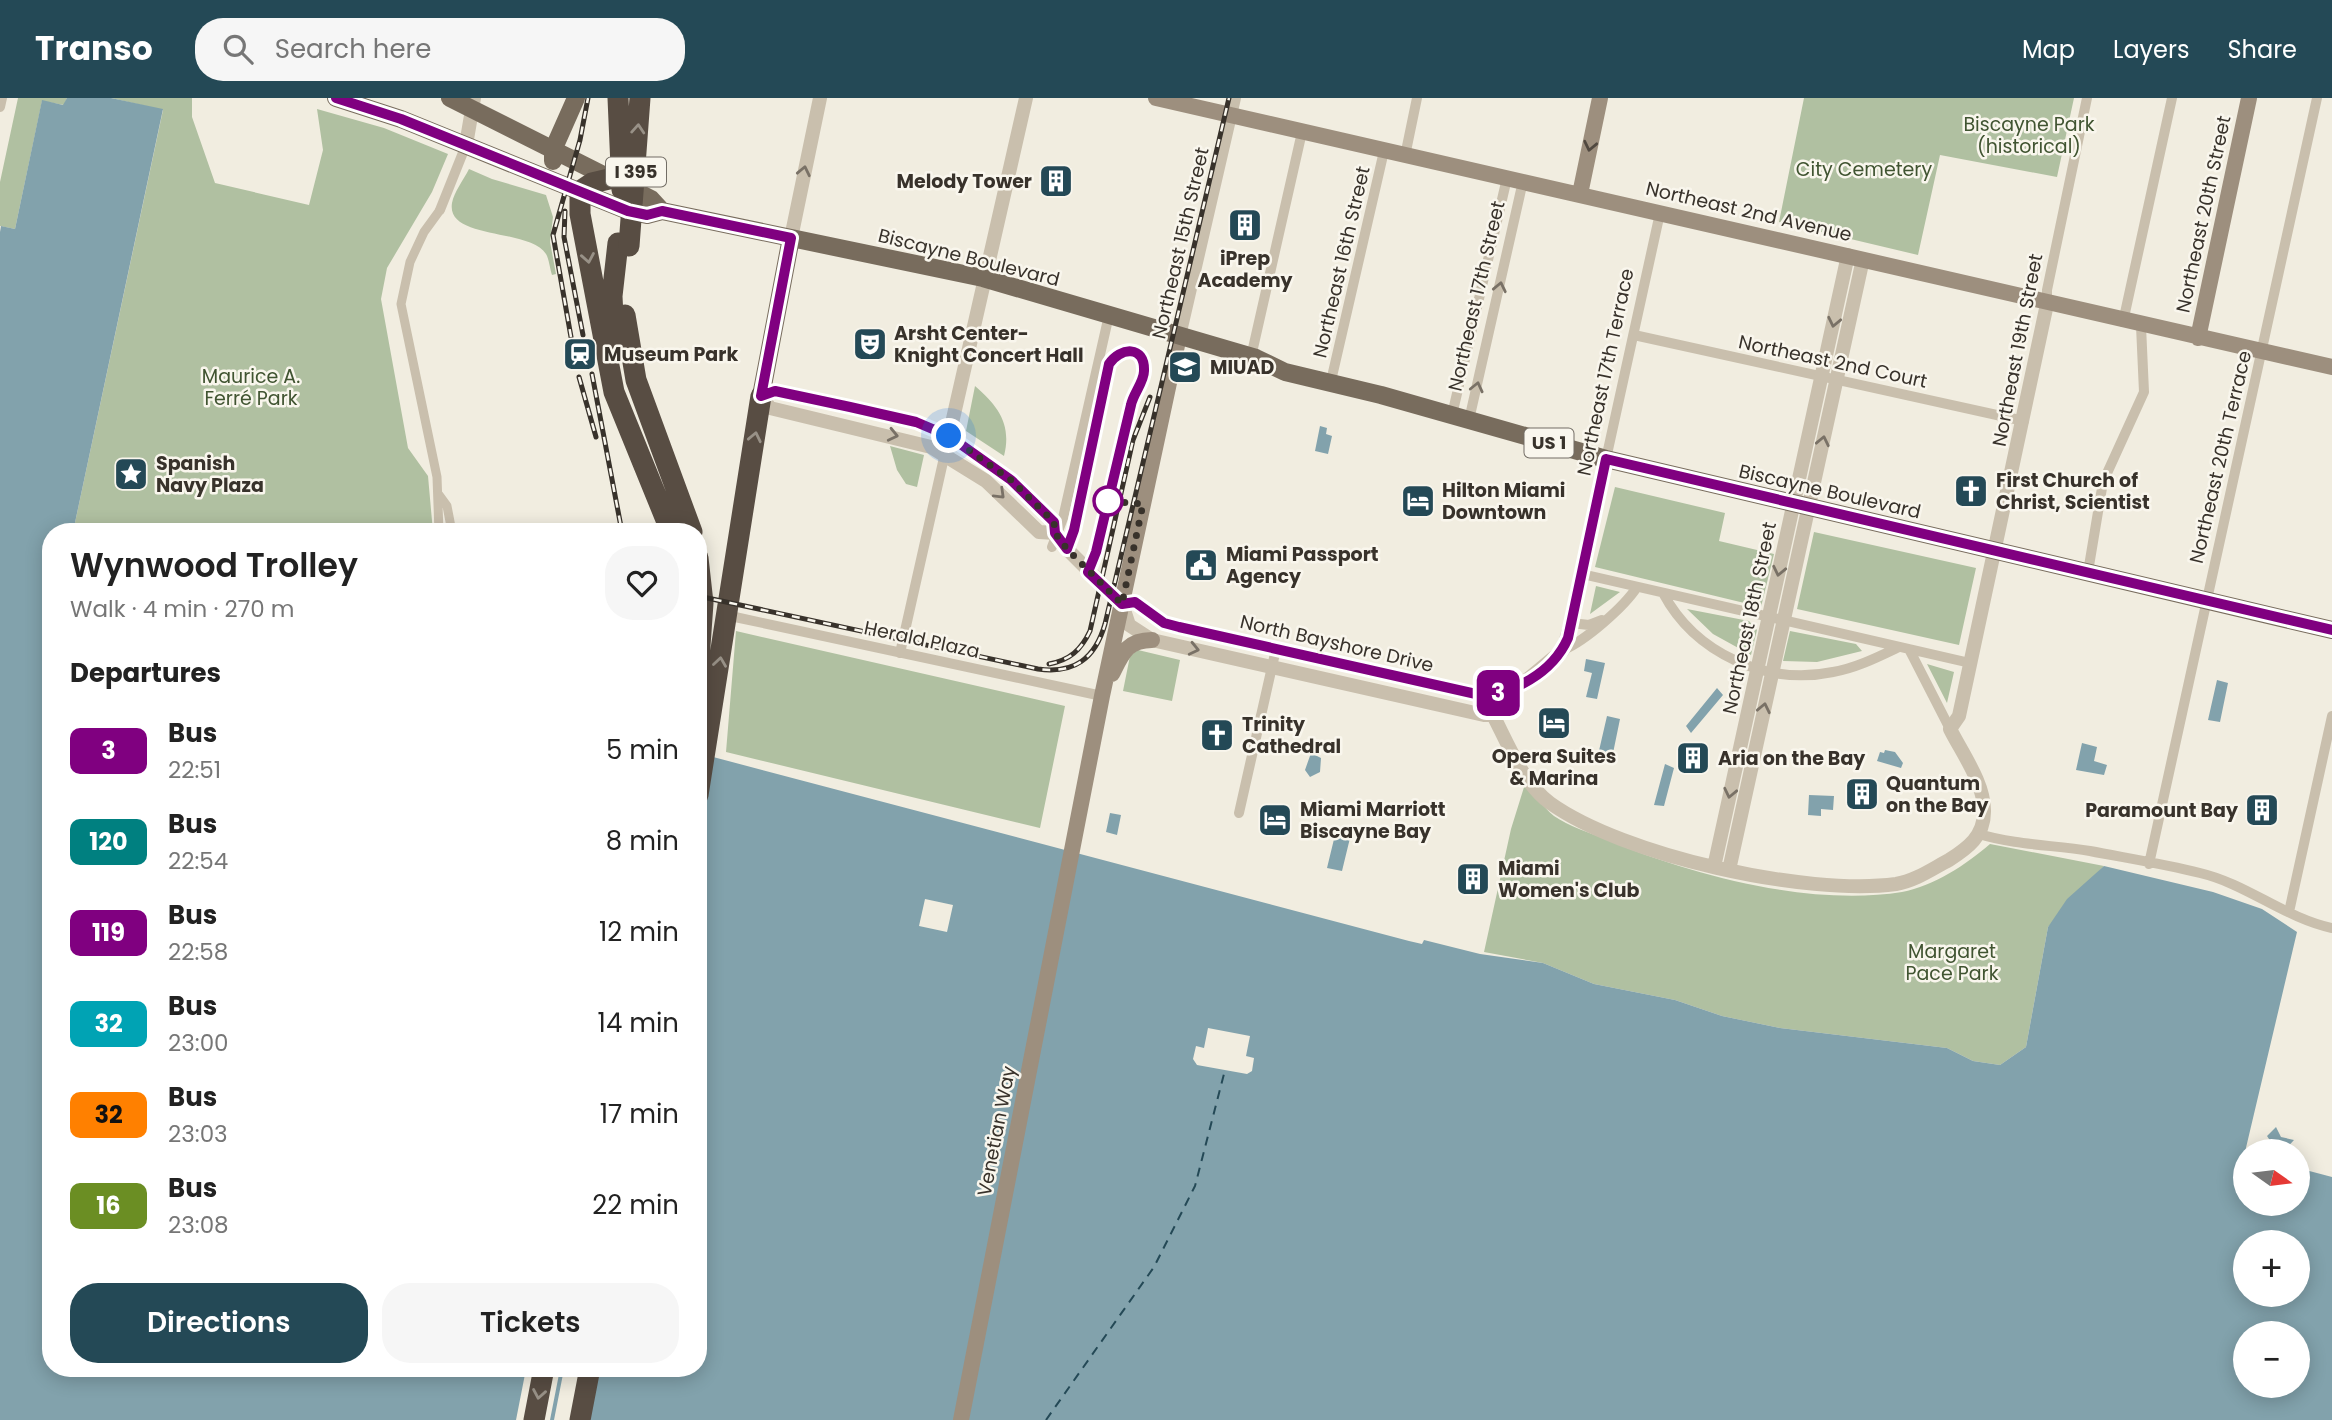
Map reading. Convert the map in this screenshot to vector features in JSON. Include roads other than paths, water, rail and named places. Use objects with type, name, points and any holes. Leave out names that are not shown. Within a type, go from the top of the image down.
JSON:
[{"type":"highway","name":"I 395","points":[[618,98],[625,301],[631,360],[689,523]]},
{"type":"highway","name":"I 395","points":[[640,98],[623,244],[612,304],[620,371],[677,523]]},
{"type":"highway","points":[[610,179],[574,188],[611,382],[667,523]]},
{"type":"highway","points":[[707,746],[761,396]]},
{"type":"highway","points":[[534,1420],[542,1377]]},
{"type":"highway","points":[[568,1420],[575,1377]]},
{"type":"highway","points":[[580,1420],[588,1377]]},
{"type":"main road","name":"Biscayne Boulevard","points":[[336,98],[392,115],[628,211],[647,215],[662,211],[984,278],[1256,359],[1284,372],[1327,380],[1606,459],[2332,631]]},
{"type":"main road","name":"Biscayne Boulevard","points":[[450,98],[473,104],[553,150],[651,199],[662,211]]},
{"type":"main road","points":[[574,188],[557,171],[553,150],[576,98]]},
{"type":"main road","name":"Northeast 2nd Avenue","points":[[1156,98],[1856,257],[2123,322],[2332,367]]},
{"type":"main road","points":[[1580,194],[1600,98]]},
{"type":"main road","name":"Northeast 20th Street","points":[[2198,338],[2249,98]]},
{"type":"main road","points":[[761,396],[791,238]]},
{"type":"main road","name":"Northeast 15th Street","points":[[1072,849],[1102,695],[1180,336]]},
{"type":"main road","points":[[1102,695],[1128,645],[1139,640],[1152,640]]},
{"type":"main road","name":"Venetian Way","points":[[961,1420],[1072,849]]},
{"type":"street","points":[[0,107],[2,98]]},
{"type":"street","points":[[791,238],[820,98]]},
{"type":"street","points":[[900,653],[1026,98]]},
{"type":"street","name":"Northeast 15th Street","points":[[1180,336],[1234,98]]},
{"type":"street","points":[[1405,156],[1417,98]]},
{"type":"street","name":"Northeast 19th Street","points":[[1950,729],[1959,716],[2024,421],[2047,304],[2047,290],[2087,98]]},
{"type":"street","points":[[2123,322],[2172,98]]},
{"type":"street","name":"Northeast 20th Terrace","points":[[2148,864],[2317,98]]},
{"type":"street","points":[[439,523],[439,495],[401,304],[410,262],[424,232],[440,211],[466,145],[473,104]]},
{"type":"street","points":[[1256,359],[1301,132]]},
{"type":"street","name":"Northeast 16th Street","points":[[1327,380],[1384,151]]},
{"type":"street","name":"Northeast 17th Street","points":[[1460,417],[1515,180]]},
{"type":"street","name":"Northeast 17th Street","points":[[1460,417],[1515,180]]},
{"type":"street","name":"Northeast 17th Terrace","points":[[1563,650],[1572,623],[1660,213]]},
{"type":"street","name":"Northeast 18th Street","points":[[1721,868],[1801,506],[1822,376],[1856,257]]},
{"type":"street","name":"Northeast 18th Street","points":[[1801,506],[1837,379],[1856,257]]},
{"type":"street","points":[[1054,540],[1063,518],[1109,315]]},
{"type":"street","points":[[2088,572],[2103,482],[2144,391],[2141,326]]},
{"type":"street","name":"Northeast 2nd Court","points":[[1634,335],[2024,421]]},
{"type":"street","name":"North Bayshore Drive","points":[[1054,540],[1054,522],[1011,480],[949,436],[916,422],[775,391],[761,396],[769,408],[909,439],[945,453],[986,481],[1039,532],[1054,540],[1122,604],[1129,625],[1152,640],[1493,715]]},
{"type":"street","points":[[847,425],[850,407]]},
{"type":"street","points":[[439,495],[447,506],[450,523]]},
{"type":"street","points":[[1582,574],[1970,663]]},
{"type":"street","points":[[1637,587],[1630,598],[1578,644],[1563,650],[1517,689],[1493,715],[1518,763],[1548,801],[1565,812],[1648,848],[1721,868],[1825,884],[1898,884],[1918,877],[1962,852],[1979,834],[1984,802],[1950,729],[1904,648]]},
{"type":"street","points":[[1663,593],[1675,616],[1704,642],[1726,657],[1765,670],[1811,675],[1833,672],[1904,648]]},
{"type":"street","name":"North Bayshore Drive","points":[[1122,604],[1135,602],[1164,623],[1179,627],[1476,694],[1490,695],[1517,689]]},
{"type":"street","name":"Herald Plaza","points":[[734,617],[1102,695]]},
{"type":"street","points":[[1572,623],[1589,625],[1604,619]]},
{"type":"street","points":[[1239,813],[1276,649]]},
{"type":"street","points":[[1369,689],[1383,681],[1398,685],[1418,681],[1433,689],[1439,705]]},
{"type":"street","points":[[1455,708],[1466,697],[1476,694]]},
{"type":"street","points":[[2289,912],[2332,716]]},
{"type":"street","points":[[1979,834],[2001,841],[2089,851],[2200,873],[2235,883],[2308,922],[2332,928]]},
{"type":"water","points":[[67,98],[111,98],[163,109],[75,523],[42,523],[42,1377],[707,1377],[707,755],[1409,941],[1422,944],[1424,940],[1480,954],[1543,963],[1594,984],[1675,1000],[1722,1016],[1780,1028],[1947,1048],[1973,1061],[2000,1065],[2026,1047],[2048,927],[2067,899],[2104,866],[2213,892],[2262,909],[2297,932],[2248,1139],[2233,1139],[2233,1216],[2310,1216],[2310,1171],[2332,1177],[2332,1420],[0,1420],[0,232],[1,226],[15,229],[42,100],[63,105]]},
{"type":"water","points":[[1320,426],[1327,428],[1326,434],[1332,436],[1328,454],[1315,451]]},
{"type":"water","points":[[1586,659],[1605,663],[1597,699],[1586,697],[1592,673],[1584,671]]},
{"type":"water","points":[[2217,680],[2228,683],[2220,722],[2208,720]]},
{"type":"water","points":[[1717,688],[1723,695],[1691,733],[1686,726]]},
{"type":"water","points":[[1607,716],[1620,719],[1612,758],[1598,755]]},
{"type":"water","points":[[2082,743],[2097,747],[2094,761],[2107,765],[2104,775],[2076,770]]},
{"type":"water","points":[[1885,750],[1895,752],[1903,763],[1901,768],[1877,761],[1880,752],[1884,753]]},
{"type":"water","points":[[1311,753],[1321,758],[1320,772],[1310,777],[1305,770]]},
{"type":"water","points":[[1665,764],[1674,768],[1664,806],[1654,805]]},
{"type":"water","points":[[1809,795],[1834,796],[1833,810],[1821,809],[1821,816],[1808,815]]},
{"type":"water","points":[[1110,813],[1121,815],[1117,835],[1106,832]]},
{"type":"water","points":[[1335,835],[1350,838],[1342,871],[1327,868]]},
{"type":"water","points":[[2276,1127],[2281,1137],[2290,1139],[2269,1139],[2267,1136]]},
{"type":"railway","points":[[571,337],[553,235],[580,140],[588,98]]},
{"type":"railway","points":[[707,598],[1038,669],[1062,669],[1081,662],[1089,655],[1105,624],[1229,98]]},
{"type":"railway","points":[[565,211],[564,237],[583,335]]},
{"type":"railway","points":[[592,374],[620,523]]},
{"type":"railway","points":[[579,377],[596,437]]},
{"type":"railway","points":[[1049,664],[1074,653],[1090,631],[1133,440],[1150,397]]},
{"type":"place","name":"Melody Tower","points":[[1056,181]]},
{"type":"place","name":"iPrep Academy","points":[[1245,225]]},
{"type":"place","name":"Arsht Center- Knight Concert Hall","points":[[870,344]]},
{"type":"place","name":"Museum Park","points":[[580,354]]},
{"type":"place","name":"MIUAD","points":[[1185,367]]},
{"type":"place","name":"Spanish Navy Plaza","points":[[131,474]]},
{"type":"place","name":"First Church of Christ, Scientist","points":[[1971,491]]},
{"type":"place","name":"Hilton Miami Downtown","points":[[1418,501]]},
{"type":"place","name":"Miami Passport Agency","points":[[1201,565]]},
{"type":"place","name":"Opera Suites & Marina","points":[[1554,723]]},
{"type":"place","name":"Trinity Cathedral","points":[[1217,735]]},
{"type":"place","name":"Aria on the Bay","points":[[1693,758]]},
{"type":"place","name":"Quantum on the Bay","points":[[1862,794]]},
{"type":"place","name":"Paramount Bay","points":[[2262,810]]},
{"type":"place","name":"Miami Marriott Biscayne Bay","points":[[1275,820]]},
{"type":"place","name":"Miami Women's Club","points":[[1473,879]]},
{"type":"park label","name":"Biscayne Park (historical)","points":[[2029,135]]},
{"type":"park label","name":"City Cemetery","points":[[1864,169]]},
{"type":"park label","name":"Maurice A. Ferré Park","points":[[251,387]]},
{"type":"park label","name":"Margaret Pace Park","points":[[1952,962]]}]
